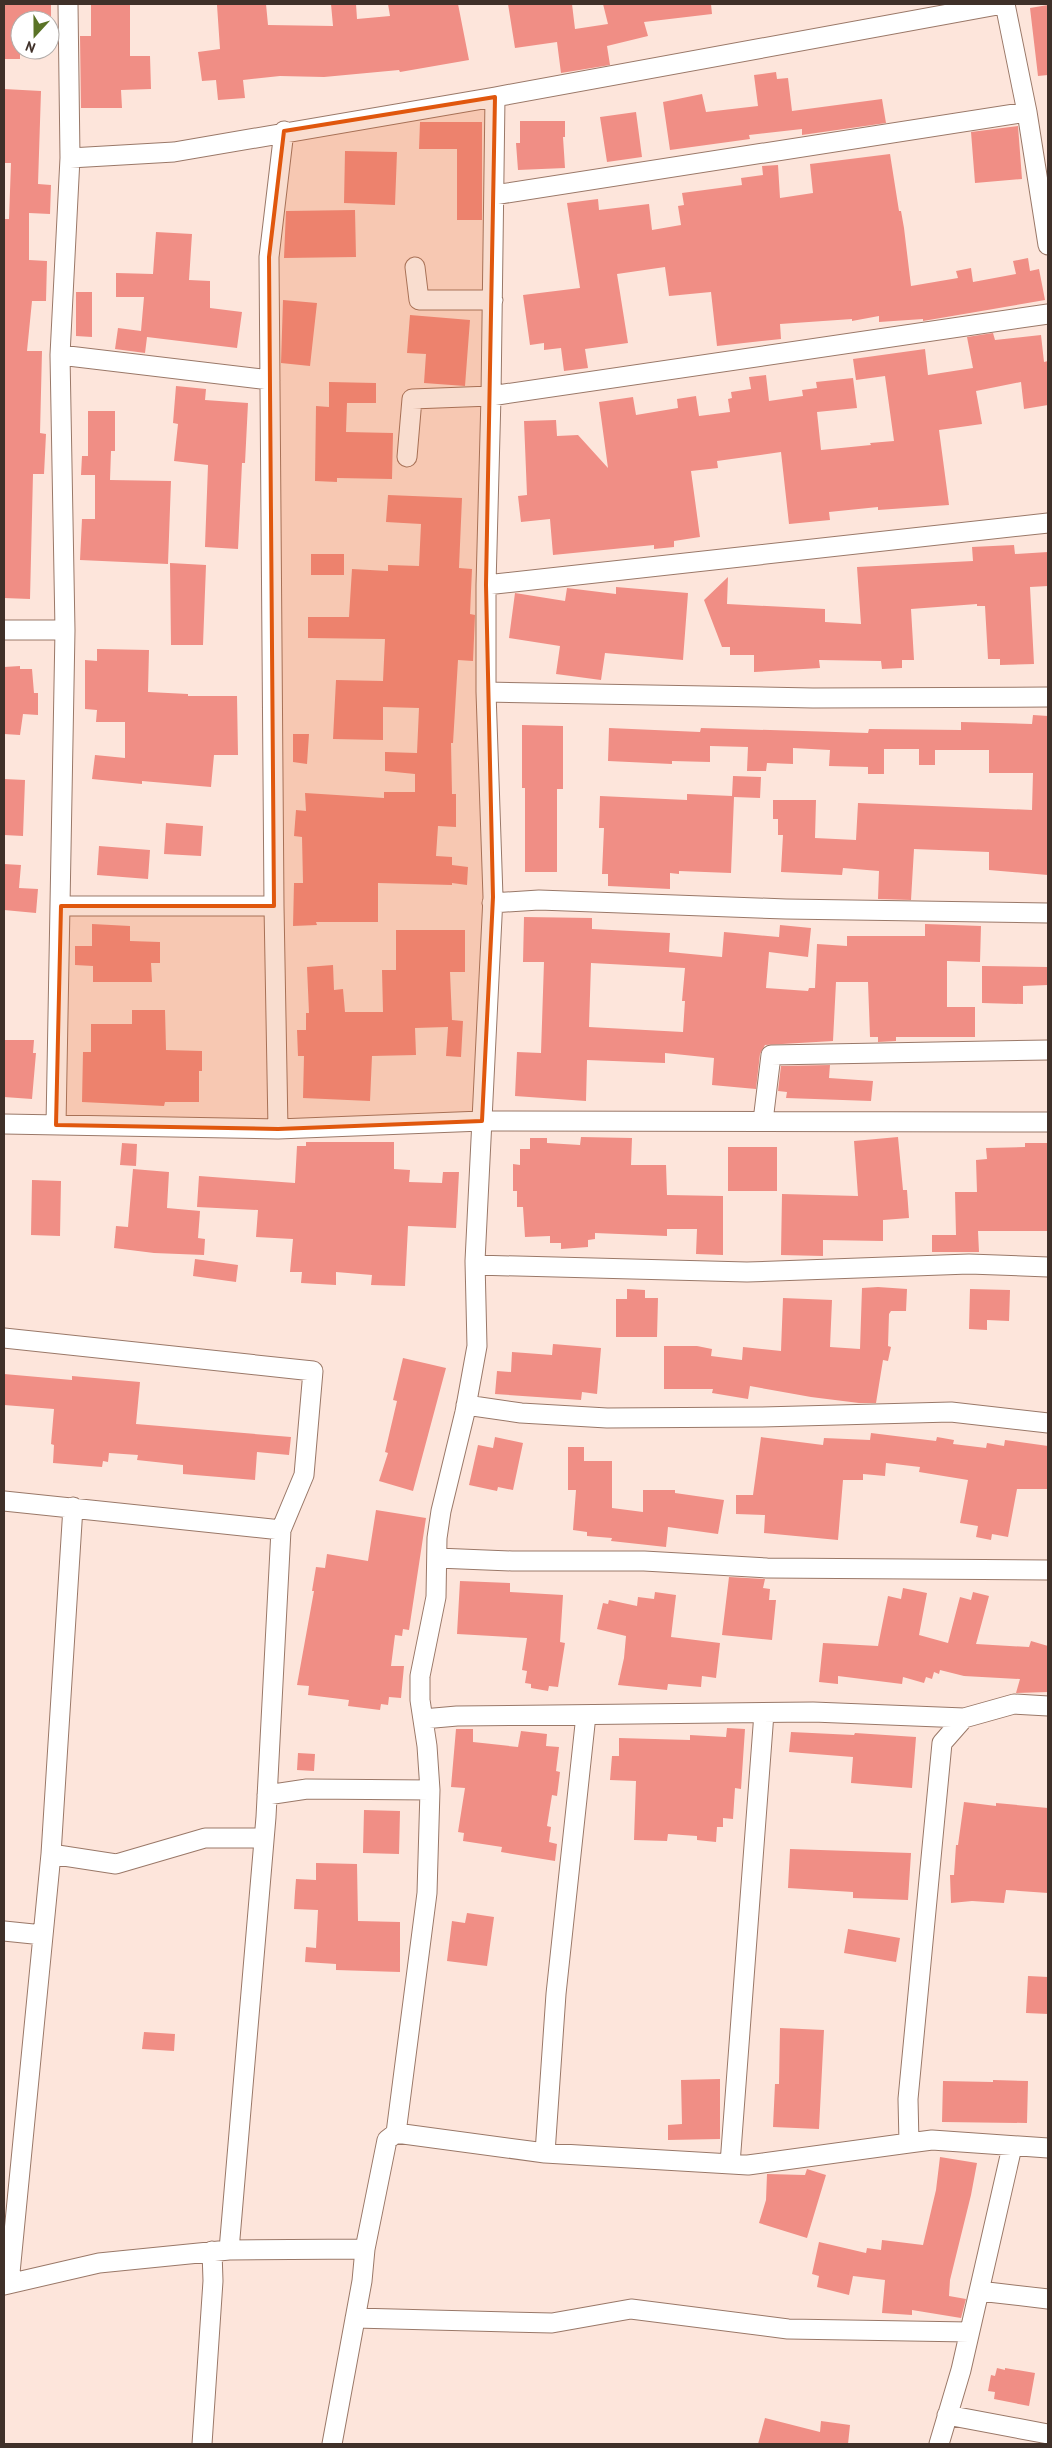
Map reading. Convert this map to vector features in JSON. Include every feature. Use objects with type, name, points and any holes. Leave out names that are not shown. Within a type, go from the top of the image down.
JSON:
[{"type":"street","points":[[56,1125],[64,630],[60,355],[70,158],[68,4]]},
{"type":"street","points":[[70,158],[174,152],[1004,4],[1027,112],[1042,159],[1048,246]]},
{"type":"street","points":[[332,2444],[355,2318],[365,2249],[387,2140],[396,2133],[427,1893],[430,1790],[420,1676],[436,1598],[441,1511],[466,1405],[477,1346],[475,1265],[492,903],[486,692],[486,584],[493,300],[495,96]]},
{"type":"street","points":[[494,195],[1027,112]]},
{"type":"street","points":[[278,1129],[274,906],[269,257],[284,131]]},
{"type":"street","points":[[414,267],[419,300],[493,300]]},
{"type":"street","points":[[407,457],[412,399],[491,396],[1048,314]]},
{"type":"street","points":[[60,355],[270,380]]},
{"type":"street","points":[[486,584],[1048,523]]},
{"type":"street","points":[[4,630],[64,630]]},
{"type":"street","points":[[486,692],[813,698],[1048,697]]},
{"type":"street","points":[[492,903],[539,900],[786,909],[1048,913]]},
{"type":"street","points":[[61,906],[274,906]]},
{"type":"street","points":[[763,1121],[771,1055],[1048,1050]]},
{"type":"street","points":[[4,1124],[278,1129],[482,1121],[1048,1122]]},
{"type":"street","points":[[475,1265],[747,1272],[969,1264],[1048,1267]]},
{"type":"street","points":[[4,1338],[313,1371],[304,1475],[281,1530],[264,1838],[220,2251],[213,2281],[202,2444]]},
{"type":"street","points":[[466,1405],[521,1413],[607,1418],[951,1412],[1048,1423]]},
{"type":"street","points":[[4,1501],[281,1530]]},
{"type":"street","points":[[73,1507],[51,1854],[6,2284],[99,2263],[220,2251],[365,2249]]},
{"type":"street","points":[[437,1558],[512,1561],[644,1561],[767,1568],[1048,1570]]},
{"type":"street","points":[[423,1719],[457,1716],[813,1712],[964,1718],[1014,1704],[1048,1706]]},
{"type":"street","points":[[730,2164],[764,1713]]},
{"type":"street","points":[[545,2153],[556,1994],[586,1715]]},
{"type":"street","points":[[910,2143],[908,2100],[942,1743],[964,1718]]},
{"type":"street","points":[[267,1795],[307,1789],[430,1790]]},
{"type":"street","points":[[51,1854],[116,1864],[205,1838],[264,1838]]},
{"type":"street","points":[[4,1931],[43,1935]]},
{"type":"street","points":[[396,2133],[545,2153],[748,2165],[932,2140],[1048,2148]]},
{"type":"street","points":[[939,2444],[969,2332],[1012,2147]]},
{"type":"street","points":[[979,2291],[1048,2299]]},
{"type":"street","points":[[355,2318],[552,2323],[631,2309],[788,2329],[969,2332]]},
{"type":"street","points":[[947,2416],[1048,2434]]},
{"type":"highlighted area","points":[[495,97],[486,585],[493,897],[482,1121],[278,1129],[56,1125],[61,906],[274,906],[269,257],[284,131]]},
{"type":"building","points":[[4,4],[51,4],[51,10],[10,10],[10,59],[4,59]]},
{"type":"building","points":[[91,4],[130,4],[130,56],[150,56],[151,89],[121,90],[122,108],[81,108],[80,36],[91,36]]},
{"type":"building","points":[[266,4],[268,25],[333,26],[331,4],[356,4],[357,19],[390,16],[388,4],[458,4],[469,60],[400,72],[399,70],[324,77],[280,76],[243,80],[245,98],[218,100],[216,80],[202,81],[198,52],[220,49],[217,5]]},
{"type":"building","points":[[508,4],[572,4],[575,29],[608,24],[603,4],[711,4],[712,14],[644,22],[648,36],[607,46],[610,65],[561,73],[557,42],[515,48]]},
{"type":"building","points":[[1048,5],[1048,75],[1038,76],[1030,8]]},
{"type":"building","points":[[776,72],[777,79],[788,78],[792,111],[882,99],[886,123],[802,135],[802,129],[749,135],[750,139],[670,150],[663,102],[702,94],[706,112],[758,106],[754,75]]},
{"type":"building","points":[[4,89],[41,91],[38,184],[51,185],[50,214],[29,213],[29,260],[47,261],[46,301],[32,301],[27,351],[42,351],[40,433],[46,434],[44,474],[33,474],[30,599],[4,598],[4,219],[9,219],[11,163],[4,163]]},
{"type":"building","points":[[636,112],[642,157],[607,162],[600,117]]},
{"type":"building","points":[[520,121],[565,121],[565,137],[563,137],[565,168],[518,170],[516,143],[520,143]]},
{"type":"building","points":[[420,122],[482,122],[482,220],[457,220],[457,149],[419,149]]},
{"type":"building","points":[[1018,126],[1022,179],[975,183],[971,132]]},
{"type":"building","points":[[345,151],[397,152],[395,205],[344,203]]},
{"type":"building","points":[[890,154],[899,211],[901,211],[904,228],[911,286],[958,278],[956,271],[971,268],[973,282],[1016,274],[1013,261],[1028,258],[1030,271],[1039,269],[1045,300],[923,321],[923,319],[879,322],[879,316],[852,321],[852,319],[780,324],[781,339],[717,346],[711,292],[669,296],[665,267],[617,274],[628,343],[585,349],[588,368],[564,371],[561,348],[544,350],[544,343],[530,345],[523,295],[580,288],[567,203],[598,199],[599,210],[649,204],[652,230],[681,225],[678,206],[684,205],[682,193],[742,185],[741,178],[763,175],[762,166],[778,165],[780,198],[813,193],[810,164]]},
{"type":"building","points":[[355,210],[356,257],[284,258],[286,211]]},
{"type":"building","points":[[156,232],[192,234],[189,280],[210,281],[210,308],[242,312],[237,348],[147,337],[145,353],[115,349],[118,328],[141,331],[144,297],[116,297],[116,273],[153,274]]},
{"type":"building","points":[[76,292],[92,292],[92,337],[76,336]]},
{"type":"building","points":[[283,300],[317,303],[310,366],[281,363]]},
{"type":"building","points":[[410,315],[470,320],[465,386],[424,383],[426,354],[407,353]]},
{"type":"building","points":[[993,333],[995,340],[1041,335],[1044,362],[1048,361],[1048,405],[1024,409],[1021,382],[976,391],[982,424],[939,430],[949,505],[878,510],[878,507],[829,512],[830,520],[789,524],[781,452],[717,461],[718,468],[691,471],[700,537],[674,541],[674,547],[654,549],[654,545],[553,555],[550,519],[521,522],[518,496],[527,495],[524,421],[556,420],[557,436],[578,435],[608,468],[599,402],[633,397],[636,415],[678,408],[677,399],[696,396],[699,416],[730,412],[728,399],[732,398],[731,392],[751,389],[749,377],[766,375],[769,401],[803,396],[802,390],[817,388],[816,382],[853,378],[857,408],[817,412],[821,450],[894,441],[885,376],[856,380],[853,359],[925,349],[928,375],[973,368],[967,337]]},
{"type":"building","points":[[329,382],[376,383],[376,403],[347,403],[346,432],[393,433],[392,479],[337,478],[337,482],[315,481],[316,406],[329,407]]},
{"type":"building","points":[[176,386],[206,389],[205,400],[248,403],[245,463],[242,463],[238,549],[205,547],[208,465],[174,461],[178,424],[173,423]]},
{"type":"building","points":[[88,411],[115,411],[115,451],[111,451],[110,480],[171,481],[168,564],[80,560],[82,519],[95,519],[95,475],[81,475],[82,456],[88,456]]},
{"type":"building","points":[[388,495],[462,498],[459,568],[472,569],[470,614],[475,615],[473,661],[458,660],[453,743],[451,743],[452,794],[456,794],[456,827],[438,826],[436,856],[452,857],[452,865],[468,867],[467,885],[452,883],[452,885],[378,883],[378,922],[316,922],[317,925],[293,926],[294,883],[303,883],[302,837],[294,836],[296,810],[306,811],[305,793],[384,798],[384,792],[415,792],[415,774],[385,771],[385,752],[417,753],[419,708],[383,707],[383,740],[333,739],[336,680],[383,681],[385,639],[308,638],[308,617],[349,617],[352,569],[388,571],[388,565],[419,566],[421,524],[386,522]]},
{"type":"building","points":[[1014,545],[1015,554],[1048,552],[1048,586],[1030,587],[1034,664],[1000,665],[1000,659],[988,659],[985,606],[977,606],[977,604],[911,609],[914,660],[902,660],[902,668],[882,669],[881,661],[819,660],[820,668],[754,672],[754,655],[730,655],[730,647],[722,647],[704,600],[728,577],[727,604],[825,609],[825,622],[861,624],[857,567],[973,561],[972,547]]},
{"type":"building","points":[[311,554],[344,554],[344,575],[311,575]]},
{"type":"building","points":[[170,563],[206,565],[203,645],[171,645]]},
{"type":"building","points":[[616,587],[688,593],[683,660],[605,653],[601,680],[556,674],[560,646],[509,638],[515,593],[565,601],[567,588],[616,594]]},
{"type":"building","points":[[97,649],[149,650],[148,692],[188,694],[188,696],[237,696],[238,755],[214,755],[211,787],[142,781],[142,784],[92,779],[95,755],[125,758],[125,722],[96,722],[97,710],[85,709],[85,660],[97,661]]},
{"type":"building","points":[[20,666],[20,669],[32,669],[34,693],[38,693],[38,715],[23,714],[20,735],[4,734],[4,667]]},
{"type":"building","points":[[1033,715],[1048,716],[1048,875],[989,870],[989,852],[914,849],[911,900],[878,899],[879,871],[843,868],[842,875],[781,872],[783,835],[778,835],[778,819],[773,819],[773,800],[816,800],[815,838],[856,840],[858,803],[1032,810],[1033,773],[989,773],[989,750],[935,750],[935,765],[919,765],[919,749],[884,749],[884,774],[868,774],[868,767],[829,766],[830,750],[793,748],[793,764],[767,763],[766,771],[747,771],[748,747],[710,746],[710,762],[672,761],[672,764],[608,761],[609,728],[700,732],[701,728],[868,733],[869,729],[961,730],[961,722],[1032,724]]},
{"type":"building","points":[[522,725],[563,726],[563,789],[557,789],[557,872],[525,872],[525,788],[522,788]]},
{"type":"building","points":[[293,734],[309,734],[307,764],[293,762]]},
{"type":"building","points":[[733,776],[761,777],[760,798],[734,797],[731,873],[679,871],[679,874],[670,873],[670,889],[608,886],[608,874],[602,874],[604,828],[599,828],[600,796],[687,800],[687,794],[732,796]]},
{"type":"building","points":[[4,779],[25,780],[23,836],[4,835]]},
{"type":"building","points":[[166,823],[203,826],[201,856],[164,854]]},
{"type":"building","points":[[99,846],[150,850],[148,879],[97,875]]},
{"type":"building","points":[[4,864],[21,865],[19,888],[38,889],[36,913],[4,910]]},
{"type":"building","points":[[524,917],[592,918],[592,929],[670,933],[669,952],[722,957],[724,932],[779,937],[780,925],[811,928],[808,957],[769,952],[766,988],[808,991],[809,988],[815,988],[817,944],[847,946],[847,936],[925,936],[925,924],[981,926],[980,962],[947,961],[947,1007],[975,1007],[975,1037],[896,1037],[896,1041],[878,1042],[878,1037],[870,1037],[868,982],[836,982],[833,1041],[765,1045],[760,1054],[756,1089],[712,1085],[714,1058],[665,1053],[665,1063],[587,1060],[586,1101],[515,1096],[517,1052],[541,1053],[544,962],[523,962]],"holes":[[[591,963],[685,968],[682,1001],[685,1001],[683,1032],[589,1027]]]},
{"type":"building","points":[[92,924],[130,926],[130,941],[160,942],[160,963],[151,963],[152,982],[93,982],[93,966],[75,965],[75,946],[92,946]]},
{"type":"building","points":[[396,930],[465,930],[465,972],[450,972],[452,1020],[463,1021],[461,1057],[446,1056],[448,1027],[415,1028],[416,1055],[372,1056],[370,1101],[303,1098],[304,1056],[298,1056],[297,1030],[306,1030],[306,1013],[309,1013],[307,967],[333,965],[334,990],[343,989],[345,1012],[383,1012],[382,970],[396,970]]},
{"type":"building","points":[[982,966],[1048,967],[1048,985],[1023,986],[1023,1004],[982,1003]]},
{"type":"building","points":[[132,1010],[165,1010],[166,1050],[202,1051],[202,1071],[199,1071],[199,1102],[165,1102],[164,1106],[82,1102],[83,1052],[91,1052],[91,1024],[132,1024]]},
{"type":"building","points":[[4,1040],[34,1040],[33,1053],[36,1053],[32,1099],[4,1097]]},
{"type":"building","points":[[830,1065],[829,1078],[873,1081],[871,1101],[786,1098],[787,1092],[778,1091],[781,1066]]},
{"type":"building","points":[[581,1137],[632,1138],[631,1165],[666,1165],[667,1195],[723,1196],[723,1255],[696,1254],[697,1229],[667,1229],[667,1236],[595,1233],[595,1239],[588,1240],[588,1247],[561,1249],[561,1243],[550,1243],[550,1236],[525,1237],[523,1207],[517,1207],[517,1191],[513,1191],[513,1164],[520,1165],[520,1149],[530,1149],[530,1138],[547,1138],[547,1143],[580,1145]]},
{"type":"building","points":[[898,1137],[903,1190],[907,1190],[909,1218],[883,1220],[883,1241],[823,1240],[823,1256],[781,1255],[782,1194],[858,1196],[854,1141]]},
{"type":"building","points":[[306,1142],[394,1142],[394,1169],[410,1170],[409,1182],[442,1183],[443,1172],[459,1172],[456,1228],[408,1226],[405,1286],[371,1285],[372,1275],[336,1272],[336,1285],[301,1283],[302,1272],[290,1272],[293,1239],[256,1237],[258,1210],[197,1207],[199,1176],[295,1183],[297,1146],[306,1146]]},
{"type":"building","points":[[122,1143],[137,1144],[136,1166],[120,1165]]},
{"type":"building","points":[[1025,1143],[1048,1143],[1048,1231],[978,1231],[979,1252],[932,1252],[932,1235],[956,1235],[955,1192],[977,1192],[976,1160],[987,1159],[986,1148],[1025,1147]]},
{"type":"building","points":[[728,1147],[777,1147],[777,1191],[728,1191]]},
{"type":"building","points":[[133,1169],[169,1172],[167,1208],[200,1211],[198,1238],[205,1239],[204,1255],[154,1253],[114,1248],[116,1226],[128,1227]]},
{"type":"building","points":[[32,1180],[61,1181],[60,1236],[31,1235]]},
{"type":"building","points":[[195,1259],[238,1265],[236,1282],[193,1276]]},
{"type":"building","points":[[862,1288],[907,1289],[906,1311],[891,1311],[889,1314],[888,1346],[891,1347],[888,1361],[883,1360],[876,1403],[859,1403],[811,1397],[750,1386],[748,1399],[712,1393],[713,1389],[664,1389],[664,1346],[697,1346],[712,1349],[711,1356],[742,1360],[743,1347],[781,1351],[783,1298],[832,1300],[830,1347],[860,1349]]},
{"type":"building","points":[[627,1289],[645,1290],[645,1298],[658,1298],[657,1337],[616,1337],[616,1299],[627,1299]]},
{"type":"building","points":[[970,1289],[1010,1290],[1009,1321],[987,1320],[987,1330],[969,1329]]},
{"type":"building","points":[[553,1344],[601,1348],[597,1394],[582,1392],[581,1400],[495,1394],[497,1371],[511,1372],[512,1352],[552,1355]]},
{"type":"building","points":[[403,1358],[446,1368],[413,1491],[379,1481],[388,1453],[385,1452],[397,1401],[393,1400]]},
{"type":"building","points":[[4,1374],[72,1380],[72,1376],[140,1382],[136,1424],[291,1437],[289,1455],[257,1452],[255,1480],[183,1474],[183,1465],[137,1460],[138,1455],[109,1453],[108,1462],[103,1461],[102,1467],[53,1463],[54,1445],[51,1444],[54,1409],[4,1405]]},
{"type":"building","points":[[871,1433],[936,1441],[937,1437],[954,1440],[953,1444],[986,1448],[987,1443],[1004,1446],[1005,1440],[1048,1446],[1048,1489],[1017,1489],[1008,1537],[992,1534],[991,1540],[976,1537],[978,1526],[960,1523],[968,1480],[919,1472],[920,1467],[886,1463],[885,1476],[863,1474],[863,1480],[843,1480],[838,1540],[764,1533],[765,1515],[736,1514],[736,1495],[753,1495],[761,1437],[823,1445],[824,1438],[870,1440]]},
{"type":"building","points":[[495,1437],[523,1443],[513,1490],[498,1487],[497,1491],[469,1485],[478,1445],[493,1448]]},
{"type":"building","points":[[568,1447],[584,1447],[584,1461],[612,1461],[612,1508],[643,1512],[643,1490],[675,1490],[675,1493],[724,1500],[718,1534],[668,1527],[666,1547],[611,1541],[612,1538],[587,1536],[587,1532],[573,1530],[576,1490],[568,1490]]},
{"type":"building","points":[[376,1510],[426,1518],[409,1630],[403,1629],[402,1636],[395,1635],[391,1666],[404,1666],[401,1698],[389,1697],[388,1705],[381,1704],[380,1710],[348,1706],[349,1700],[308,1695],[309,1686],[297,1685],[314,1591],[312,1591],[316,1567],[325,1568],[327,1554],[368,1561]]},
{"type":"building","points":[[729,1577],[765,1579],[763,1588],[770,1589],[769,1600],[776,1600],[772,1640],[722,1635]]},
{"type":"building","points":[[460,1581],[510,1583],[510,1592],[563,1595],[560,1642],[565,1643],[558,1687],[549,1686],[548,1691],[531,1688],[531,1684],[525,1683],[527,1671],[522,1670],[527,1638],[457,1634]]},
{"type":"building","points":[[903,1588],[927,1593],[919,1635],[948,1643],[960,1597],[971,1600],[973,1592],[989,1596],[976,1644],[1029,1647],[1031,1641],[1048,1646],[1048,1692],[1016,1693],[1020,1679],[964,1676],[940,1670],[939,1674],[934,1672],[932,1679],[926,1677],[924,1683],[903,1677],[902,1684],[838,1676],[838,1684],[819,1682],[823,1643],[878,1646],[888,1596],[901,1599]]},
{"type":"building","points":[[655,1592],[676,1595],[671,1637],[720,1643],[716,1678],[702,1676],[701,1687],[668,1684],[667,1690],[618,1685],[624,1658],[626,1636],[597,1629],[603,1603],[608,1604],[609,1600],[637,1606],[638,1597],[654,1599]]},
{"type":"building","points":[[727,1728],[745,1729],[741,1789],[735,1788],[733,1819],[723,1818],[723,1827],[717,1827],[716,1842],[697,1840],[697,1836],[668,1834],[667,1841],[634,1840],[636,1781],[610,1780],[612,1756],[619,1756],[619,1738],[690,1740],[690,1735],[726,1737]]},
{"type":"building","points":[[456,1729],[473,1729],[473,1742],[518,1747],[521,1731],[547,1734],[546,1746],[559,1747],[556,1771],[560,1772],[557,1796],[552,1795],[547,1826],[551,1827],[549,1842],[557,1844],[555,1861],[501,1852],[502,1847],[463,1841],[464,1833],[458,1832],[465,1788],[451,1787]]},
{"type":"building","points":[[791,1732],[854,1735],[855,1733],[916,1737],[912,1788],[851,1783],[853,1757],[789,1752]]},
{"type":"building","points":[[298,1753],[315,1754],[314,1771],[297,1770]]},
{"type":"building","points":[[964,1802],[996,1806],[996,1803],[1048,1808],[1048,1893],[1006,1890],[1004,1903],[972,1901],[951,1903],[950,1875],[954,1875],[956,1845],[958,1845]]},
{"type":"building","points":[[364,1810],[400,1811],[399,1854],[363,1853]]},
{"type":"building","points":[[790,1849],[911,1853],[908,1900],[853,1898],[853,1892],[788,1888]]},
{"type":"building","points":[[316,1863],[357,1864],[358,1921],[400,1922],[400,1972],[336,1970],[336,1964],[305,1962],[306,1947],[316,1948],[318,1910],[294,1909],[296,1879],[316,1880]]},
{"type":"building","points":[[467,1913],[494,1917],[487,1966],[447,1961],[452,1921],[465,1923]]},
{"type":"building","points":[[848,1929],[900,1938],[896,1962],[844,1953]]},
{"type":"building","points":[[1028,1976],[1048,1977],[1048,2014],[1026,2013]]},
{"type":"building","points":[[780,2028],[824,2030],[819,2129],[773,2127],[775,2084],[779,2084]]},
{"type":"building","points":[[144,2032],[175,2034],[174,2051],[142,2049]]},
{"type":"building","points":[[720,2079],[720,2139],[668,2140],[668,2125],[682,2124],[681,2080]]},
{"type":"building","points":[[993,2080],[1028,2081],[1027,2123],[942,2122],[943,2081],[993,2082]]},
{"type":"building","points":[[940,2157],[977,2163],[950,2280],[949,2296],[966,2299],[961,2318],[912,2310],[912,2315],[882,2313],[885,2280],[853,2276],[849,2295],[817,2287],[819,2276],[812,2274],[819,2242],[866,2253],[867,2248],[881,2250],[882,2240],[923,2245],[936,2190]]},
{"type":"building","points":[[807,2169],[826,2175],[807,2238],[759,2223],[766,2200],[767,2174],[805,2175]]},
{"type":"building","points":[[997,2368],[1035,2373],[1029,2406],[994,2399],[995,2392],[988,2391],[991,2375],[995,2376]]},
{"type":"building","points":[[765,2418],[820,2432],[821,2421],[850,2425],[848,2444],[758,2444]]}]
